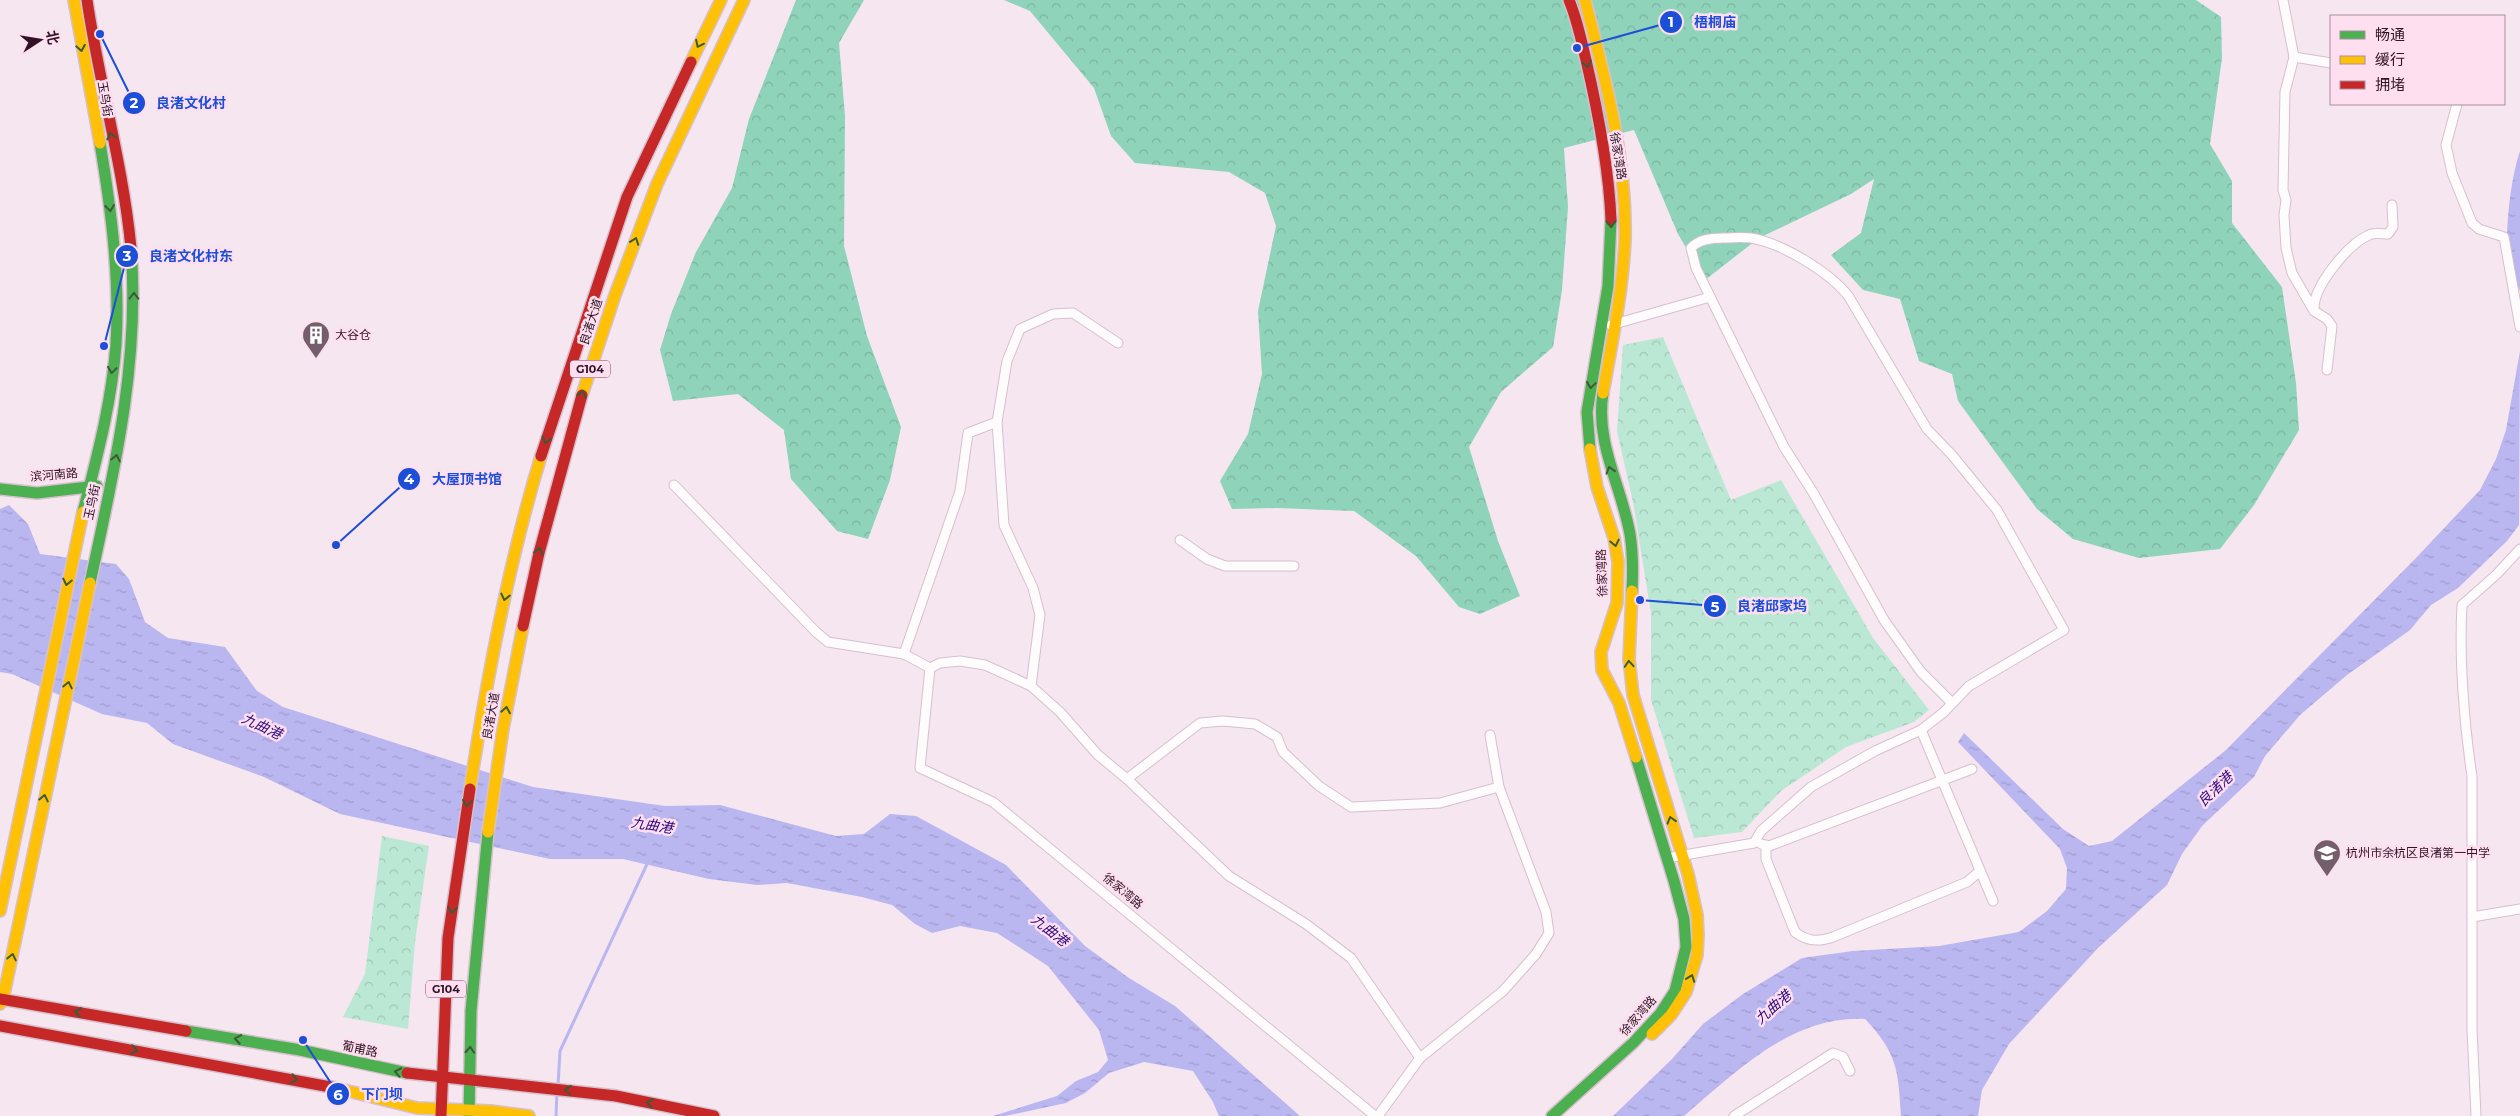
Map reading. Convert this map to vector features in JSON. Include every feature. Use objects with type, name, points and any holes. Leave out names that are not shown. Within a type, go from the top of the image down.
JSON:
[{"type":"main road","name":"玉鸟街","points":[[0,911],[77,534],[103,432],[116,345],[117,289],[108,195],[74,0]]},
{"type":"main road","name":"玉鸟街","points":[[1,1001],[109,489],[128,385],[134,281],[119,170],[102,95],[87,0]]},
{"type":"main road","name":"良渚大道","points":[[441,1078],[448,938],[474,755],[488,673],[523,516],[564,382],[627,197],[720,0]]},
{"type":"main road","name":"良渚大道","points":[[468,1080],[472,988],[484,863],[498,758],[523,615],[553,495],[594,358],[647,208],[692,106],[744,0]]},
{"type":"main road","name":"徐家湾路","points":[[1552,1116],[1633,1043],[1660,1014],[1675,991],[1686,947],[1684,919],[1667,858],[1619,703],[1602,670],[1601,652],[1617,603],[1618,562],[1614,538],[1597,487],[1588,441],[1587,412],[1608,278],[1611,235],[1610,193],[1594,93],[1575,14],[1569,0]]},
{"type":"main road","name":"徐家湾路","points":[[1564,1116],[1667,1020],[1682,1000],[1693,976],[1697,955],[1698,921],[1682,856],[1630,679],[1628,642],[1633,599],[1631,540],[1608,466],[1602,439],[1600,412],[1621,286],[1625,238],[1623,188],[1619,151],[1585,0]]},
{"type":"main road","name":"滨河南路","points":[[0,489],[37,493],[91,485],[109,489]]},
{"type":"main road","name":"葡甫路","points":[[1,1001],[300,1050],[418,1076],[516,1084],[616,1096],[714,1116]]},
{"type":"main road","points":[[0,1026],[319,1084],[441,1113],[529,1116]]},
{"type":"main road","name":"G104","points":[[441,1078],[441,1113]]},
{"type":"main road","name":"G104","points":[[468,1080],[468,1113]]},
{"type":"street","points":[[2283,0],[2294,57],[2285,92],[2283,190],[2286,200],[2284,215],[2286,248],[2292,272],[2314,311],[2327,319],[2332,326],[2327,370]]},
{"type":"street","points":[[2294,57],[2330,63]]},
{"type":"street","points":[[2457,105],[2446,145],[2452,172],[2472,223],[2479,229],[2504,237],[2520,326]]},
{"type":"street","points":[[2314,311],[2314,298],[2330,272],[2344,255],[2371,234],[2388,234],[2393,227],[2392,205]]},
{"type":"street","points":[[1754,843],[1761,831],[1811,787],[1875,751],[1921,730],[1944,712],[1970,686],[2064,630],[1997,510],[1952,455],[1927,430],[1839,284],[1784,250],[1751,238],[1714,238],[1696,243],[1691,248],[1696,268],[1784,447],[1814,494],[1884,620],[1921,672],[1952,703]]},
{"type":"street","points":[[1601,328],[1710,297]]},
{"type":"street","points":[[1031,686],[1040,615],[1033,588],[1004,525],[997,422],[1006,360],[1020,329],[1052,314],[1073,313],[1118,343]]},
{"type":"street","points":[[904,654],[960,491],[968,433],[997,422]]},
{"type":"street","points":[[674,485],[816,632],[828,642],[904,654],[930,668],[940,663],[960,662],[985,665],[1031,686],[1060,712],[1098,755],[1128,779],[1229,876],[1306,924],[1351,958],[1380,1004],[1420,1058]]},
{"type":"street","points":[[1180,540],[1207,559],[1225,566],[1294,566]]},
{"type":"street","points":[[2476,1116],[2472,1029],[2472,776],[2466,720],[2461,625],[2462,605],[2497,574],[2520,549]]},
{"type":"street","name":"徐家湾路","points":[[930,668],[920,768],[993,802],[1376,1116]]},
{"type":"street","points":[[1128,779],[1200,723],[1223,721],[1255,724],[1277,736],[1283,752],[1319,786],[1351,806],[1440,803],[1499,787]]},
{"type":"street","points":[[1921,730],[1993,901]]},
{"type":"street","points":[[1376,1116],[1420,1058],[1503,991],[1536,954],[1549,933],[1546,912],[1499,787],[1490,735]]},
{"type":"street","points":[[1667,858],[1754,843],[1766,845],[1972,769]]},
{"type":"street","points":[[1766,845],[1766,859],[1795,932],[1803,938],[1814,940],[1833,937],[1967,882],[1980,871]]},
{"type":"street","points":[[2472,917],[2520,909]]},
{"type":"street","points":[[1734,1116],[1833,1053],[1843,1057],[1850,1071]]},
{"type":"green space","points":[[796,0],[864,0],[839,43],[845,116],[844,246],[867,336],[901,427],[890,480],[868,539],[837,531],[791,479],[784,430],[738,394],[673,401],[660,350],[671,314],[696,252],[732,188],[749,119]]},
{"type":"green space","points":[[1004,0],[2196,0],[2221,17],[2222,58],[2210,144],[2232,181],[2232,223],[2282,287],[2296,383],[2299,430],[2254,505],[2220,549],[2139,558],[2073,539],[2037,509],[1958,401],[1952,374],[1919,361],[1900,299],[1863,290],[1831,255],[1861,233],[1874,179],[1851,194],[1759,238],[1705,280],[1678,234],[1634,130],[1564,148],[1568,207],[1562,290],[1553,347],[1501,392],[1469,447],[1498,541],[1520,596],[1480,614],[1459,607],[1416,556],[1354,511],[1277,508],[1232,509],[1220,481],[1248,434],[1262,374],[1258,311],[1276,226],[1265,193],[1229,172],[1135,163],[1111,136],[1094,88],[1030,11]]},
{"type":"green space","points":[[1663,337],[1731,500],[1781,480],[1873,638],[1929,710],[1914,722],[1846,747],[1781,791],[1742,832],[1694,838],[1651,700],[1651,613],[1633,502],[1617,431],[1623,345]]},
{"type":"green space","points":[[382,836],[429,846],[415,942],[408,1029],[343,1017],[365,974]]},
{"type":"water","points":[[2520,151],[2520,291],[2510,264],[2507,244],[2511,188]]},
{"type":"water","points":[[2520,351],[2519,525],[2507,541],[2458,588],[2431,605],[2410,630],[2347,675],[2300,715],[2265,756],[2254,777],[2202,826],[2182,854],[2167,885],[2098,948],[2009,1044],[1982,1090],[1978,1116],[1901,1116],[1899,1086],[1894,1063],[1884,1042],[1865,1019],[1838,1020],[1813,1026],[1789,1036],[1745,1065],[1684,1116],[1613,1116],[1672,1059],[1703,1024],[1743,994],[1802,958],[1853,951],[1939,946],[2019,932],[2047,911],[2066,889],[2067,868],[2060,849],[1958,742],[1964,733],[2063,829],[2089,846],[2112,841],[2226,750],[2415,559],[2480,490],[2496,459],[2506,430]]},
{"type":"water","name":"九曲港","points":[[9,505],[28,524],[40,554],[116,564],[129,579],[145,622],[168,638],[225,647],[257,691],[283,707],[533,787],[665,806],[720,805],[836,836],[864,834],[890,814],[916,816],[1006,865],[1085,946],[1129,978],[1175,1006],[1300,1116],[1219,1116],[1213,1102],[1193,1071],[1144,1062],[1109,1073],[1085,1093],[1066,1103],[1005,1116],[993,1116],[1057,1096],[1076,1081],[1098,1072],[1108,1060],[1099,1030],[1048,966],[997,933],[960,926],[932,933],[915,924],[892,905],[862,897],[787,883],[757,885],[709,879],[623,859],[550,859],[340,814],[264,777],[173,744],[147,723],[102,714],[12,674],[0,672],[0,509]]},
{"type":"waterway","points":[[558,1086],[560,1051],[648,862]]},
{"type":"waterway","points":[[556,1116],[557,1092]]},
{"type":"traffic: fast","points":[[83,512],[99,450],[111,387],[116,344],[116,268],[108,193],[100,143]]},
{"type":"traffic: fast","points":[[1590,449],[1587,412],[1608,286],[1611,220]]},
{"type":"traffic: fast","points":[[90,583],[123,417],[132,333],[131,248]]},
{"type":"traffic: fast","points":[[1603,393],[1601,411],[1606,447],[1630,534],[1633,562],[1632,591]]},
{"type":"traffic: fast","points":[[0,489],[37,493],[97,486]]},
{"type":"traffic: fast","points":[[1552,1116],[1633,1043],[1660,1014],[1675,991],[1686,947],[1684,919],[1636,757]]},
{"type":"traffic: fast","points":[[469,1116],[471,1011],[488,832]]},
{"type":"traffic: fast","points":[[186,1031],[300,1050],[407,1073]]},
{"type":"traffic: slow","points":[[74,0],[100,143]]},
{"type":"traffic: slow","points":[[691,62],[721,0]]},
{"type":"traffic: slow","points":[[582,395],[615,295],[657,184],[744,0]]},
{"type":"traffic: slow","points":[[1585,0],[1613,118],[1625,209],[1622,277],[1603,393]]},
{"type":"traffic: slow","points":[[1590,449],[1597,487],[1614,538],[1618,562],[1617,603],[1601,652],[1602,670],[1619,703],[1636,757]]},
{"type":"traffic: slow","points":[[470,789],[500,621],[518,538],[541,456]]},
{"type":"traffic: slow","points":[[0,911],[83,512]]},
{"type":"traffic: slow","points":[[0,1004],[3,999],[90,583]]},
{"type":"traffic: slow","points":[[1632,591],[1629,659],[1633,695],[1688,874],[1697,915],[1698,935],[1697,955],[1686,992],[1671,1015],[1652,1034]]},
{"type":"traffic: slow","points":[[488,832],[503,729],[523,626]]},
{"type":"traffic: slow","points":[[336,1088],[417,1108],[491,1111],[529,1116]]},
{"type":"traffic: jam","points":[[87,0],[117,155],[131,248]]},
{"type":"traffic: jam","points":[[1569,0],[1581,37],[1599,120],[1608,180],[1611,220]]},
{"type":"traffic: jam","points":[[541,456],[627,197],[691,62]]},
{"type":"traffic: jam","points":[[523,626],[539,553],[582,395]]},
{"type":"traffic: jam","points":[[441,1116],[448,938],[470,789]]},
{"type":"traffic: jam","points":[[0,999],[186,1031]]},
{"type":"traffic: jam","points":[[0,1026],[336,1088]]},
{"type":"traffic: jam","points":[[407,1073],[616,1096],[714,1116]]},
{"type":"place","name":"良渚文化村","points":[[100,34]]},
{"type":"place","name":"梧桐庙","points":[[1577,48]]},
{"type":"place","name":"良渚文化村东","points":[[104,346]]},
{"type":"place","name":"大谷仓","points":[[316,359]]},
{"type":"place","name":"大屋顶书馆","points":[[336,545]]},
{"type":"place","name":"良渚邱家坞","points":[[1640,600]]},
{"type":"place","name":"杭州市余杭区良渚第一中学","points":[[2327,877]]},
{"type":"place","name":"下门坝","points":[[303,1040]]},
{"type":"water label","name":"良渚港","points":[[2215,789]]}]
